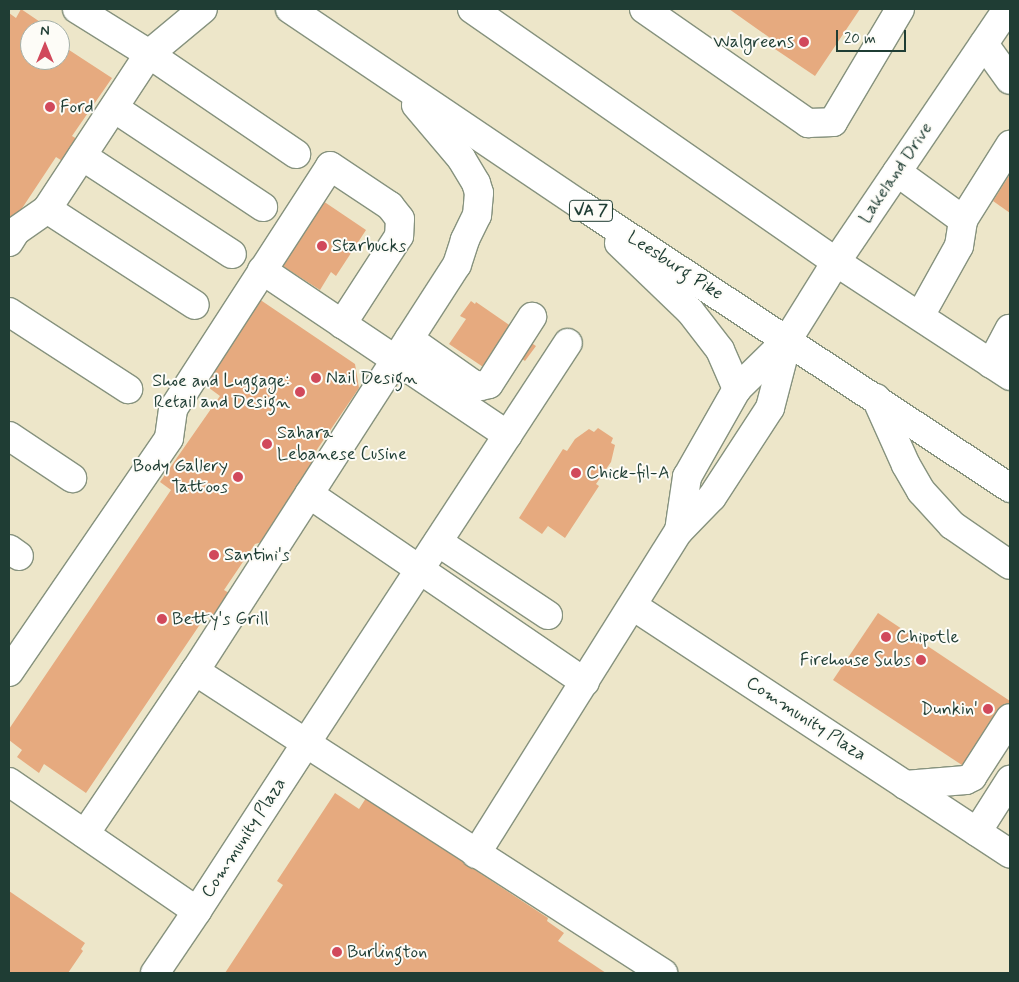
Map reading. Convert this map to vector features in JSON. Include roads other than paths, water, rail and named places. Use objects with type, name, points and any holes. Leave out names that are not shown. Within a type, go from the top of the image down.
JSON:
[{"type":"main road","points":[[77,9],[149,54],[296,154]]},
{"type":"main road","points":[[9,242],[16,231],[47,209],[149,54],[168,9]]},
{"type":"main road","points":[[149,54],[203,9]]},
{"type":"main road","name":"Leesburg Pike","points":[[290,9],[581,205],[788,339],[1010,488]]},
{"type":"main road","points":[[472,9],[836,262],[1001,370],[1010,329]]},
{"type":"main road","points":[[503,9],[522,43]]},
{"type":"main road","points":[[644,9],[808,123],[833,122],[900,9]]},
{"type":"main road","name":"Lakeland Drive","points":[[788,339],[836,262],[1006,9]]},
{"type":"main road","points":[[984,44],[1010,80]]},
{"type":"main road","points":[[85,834],[195,671],[457,265],[465,240],[477,215],[479,193],[476,182],[461,158],[396,81]]},
{"type":"main road","points":[[114,108],[263,207]]},
{"type":"main road","points":[[920,316],[959,246],[963,220],[1010,145]]},
{"type":"main road","points":[[82,156],[232,254]]},
{"type":"main road","points":[[9,672],[168,438],[173,409],[330,166],[390,206],[400,219],[399,236],[342,324]]},
{"type":"main road","points":[[897,172],[963,220]]},
{"type":"main road","points":[[581,205],[690,311],[720,350],[737,389]]},
{"type":"main road","points":[[47,209],[195,304]]},
{"type":"main road","points":[[262,270],[342,324],[481,386],[488,384],[532,317]]},
{"type":"main road","points":[[9,312],[128,389]]},
{"type":"main road","points":[[679,531],[687,477],[737,389],[788,339]]},
{"type":"main road","points":[[476,854],[679,531],[712,497],[770,408],[788,339]]},
{"type":"main road","name":"Community Plaza","points":[[9,782],[197,911],[568,343]]},
{"type":"main road","points":[[402,350],[508,435]]},
{"type":"main road","points":[[876,398],[906,465],[921,492],[952,525],[1010,565]]},
{"type":"main road","points":[[9,436],[72,478]]},
{"type":"main road","points":[[309,494],[585,682]]},
{"type":"main road","points":[[438,542],[548,615]]},
{"type":"main road","points":[[475,607],[493,579]]},
{"type":"main road","name":"Community Plaza","points":[[633,606],[1010,854]]},
{"type":"main road","points":[[195,671],[663,973]]},
{"type":"main road","points":[[905,785],[966,780],[972,776],[1010,718]]},
{"type":"main road","points":[[977,832],[1009,786]]},
{"type":"main road","points":[[156,973],[197,911]]},
{"type":"place","name":"Walgreens","points":[[804,42]]},
{"type":"place","name":"Ford","points":[[50,107]]},
{"type":"place","name":"Starbucks","points":[[322,246]]},
{"type":"place","name":"Nail Design","points":[[316,378]]},
{"type":"place","name":"Shoe and Luggage: Retail and Design","points":[[300,392]]},
{"type":"place","name":"Sahara Lebanese Cusine","points":[[267,444]]},
{"type":"place","name":"Chick-fil-A","points":[[576,473]]},
{"type":"place","name":"Body Gallery Tattoos","points":[[238,477]]},
{"type":"place","name":"Santini's","points":[[214,555]]},
{"type":"place","name":"Betty's Grill","points":[[162,619]]},
{"type":"place","name":"Chipotle","points":[[886,637]]},
{"type":"place","name":"Firehouse Subs","points":[[921,660]]},
{"type":"place","name":"Dunkin'","points":[[988,709]]},
{"type":"place","name":"Burlington","points":[[337,952]]}]
